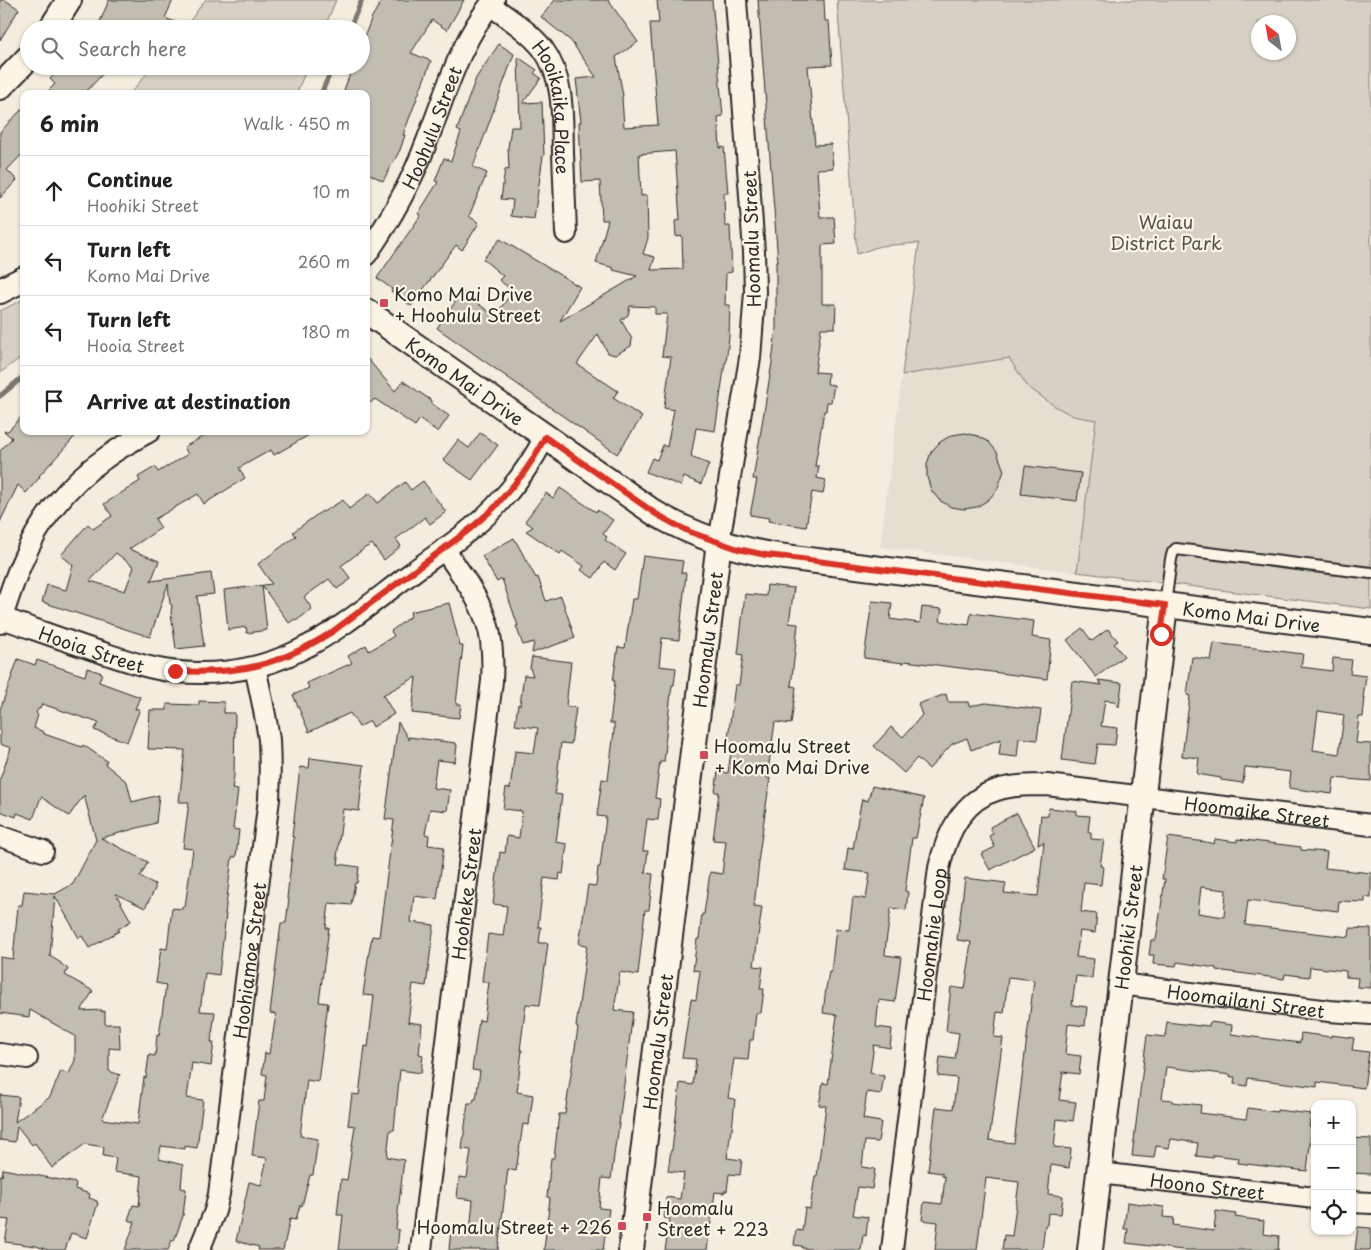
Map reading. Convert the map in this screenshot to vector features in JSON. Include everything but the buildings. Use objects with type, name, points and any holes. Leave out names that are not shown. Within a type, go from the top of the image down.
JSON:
[{"type":"street","points":[[57,20],[69,0]]},
{"type":"street","name":"Hoomalu Street","points":[[631,1250],[719,542],[750,358],[755,292],[754,252],[736,0]]},
{"type":"street","name":"Hooikaika Place","points":[[492,2],[534,38],[543,49],[558,80],[561,105],[566,233]]},
{"type":"street","name":"Hoohulu Street","points":[[370,248],[398,205],[428,140],[446,87],[462,50],[492,2]]},
{"type":"street","points":[[0,87],[20,66]]},
{"type":"street","points":[[0,291],[20,281]]},
{"type":"street","name":"Komo Mai Drive","points":[[370,314],[656,514],[690,532],[746,551],[1371,631]]},
{"type":"street","points":[[1,621],[12,586],[25,555],[43,522],[72,487],[98,464],[143,435]]},
{"type":"street","name":"Hooia Street","points":[[1,621],[150,667],[175,671],[222,672],[255,667],[292,654],[332,632],[470,529],[499,503],[523,474],[545,437]]},
{"type":"street","name":"Hooheke Street","points":[[421,1250],[491,690],[493,659],[488,624],[481,607],[472,590],[444,549]]},
{"type":"street","name":"Hoohiki Street","points":[[1090,1250],[1165,605]]},
{"type":"street","name":"Hoohiamoe Street","points":[[199,1250],[215,1211],[219,1194],[270,780],[269,741],[255,667]]},
{"type":"street","name":"Hoomahie Loop","points":[[892,1250],[939,868],[945,846],[955,824],[974,802],[994,791],[1009,787],[1047,785],[1143,797]]},
{"type":"street","name":"Hoomaike Street","points":[[1143,797],[1371,825]]},
{"type":"street","points":[[0,836],[43,851]]},
{"type":"street","name":"Hoomailani Street","points":[[1121,984],[1328,1011],[1371,1014]]},
{"type":"street","points":[[0,1054],[27,1058]]},
{"type":"street","name":"Hoono Street","points":[[1099,1173],[1311,1198]]},
{"type":"street","points":[[1356,1202],[1371,1204]]},
{"type":"lane","points":[[1165,605],[1171,559],[1173,552],[1176,550],[1371,573]]},
{"type":"shaded area","points":[[1009,358],[1027,386],[1053,405],[1062,410],[1096,420],[1077,572],[880,547],[902,375]]},
{"type":"green space","points":[[205,0],[336,0],[328,20],[191,20]]},
{"type":"green space","name":"Waiau District Park","points":[[837,0],[1371,0],[1371,609],[1077,572],[1096,420],[1073,416],[1053,405],[1027,386],[1009,358],[902,375],[919,243],[880,246],[857,254]]},
{"type":"green space","points":[[146,75],[304,75],[298,90],[133,90]]},
{"type":"green space","points":[[20,301],[20,358],[0,373],[0,311]]},
{"type":"waterway","points":[[353,20],[362,0]]},
{"type":"waterway","points":[[323,90],[329,75]]},
{"type":"waterway","points":[[0,396],[20,379]]},
{"type":"place","name":"Komo Mai Drive + Hoohulu Street","points":[[384,303]]},
{"type":"place","name":"Hoomalu Street + Komo Mai Drive","points":[[704,755]]},
{"type":"place","name":"Hoomalu Street + 223","points":[[647,1217]]},
{"type":"place","name":"Hoomalu Street + 226","points":[[622,1226]]},
{"type":"route","points":[[175,671],[222,672],[255,667],[299,651],[332,632],[470,529],[494,508],[523,474],[545,437],[656,514],[690,532],[738,549],[766,555],[1165,605],[1161,634]]}]
